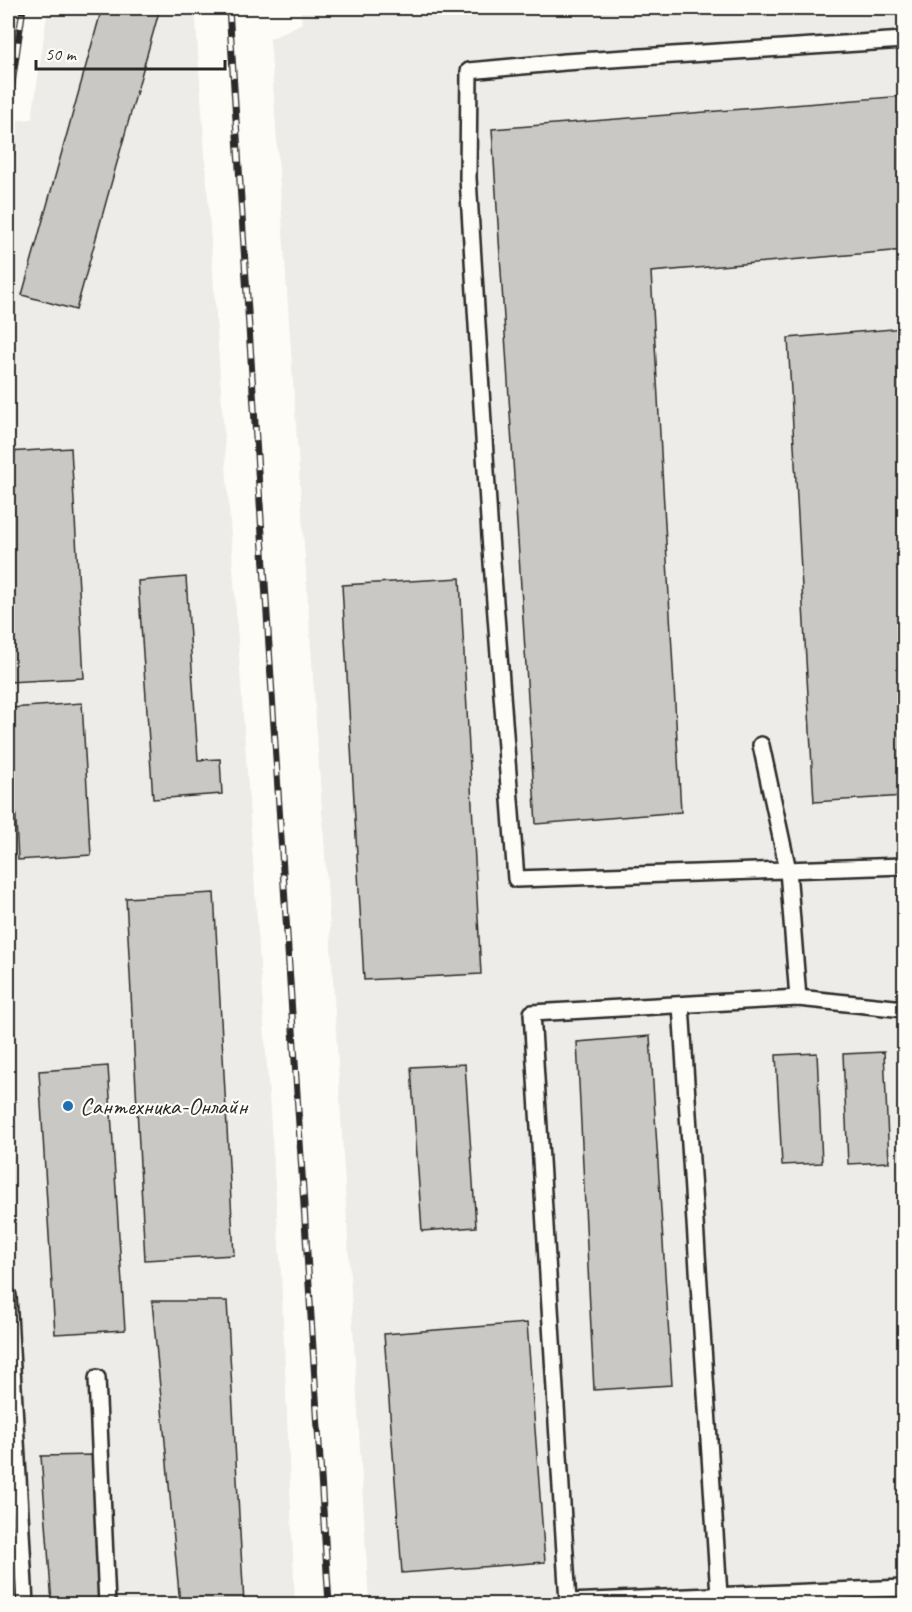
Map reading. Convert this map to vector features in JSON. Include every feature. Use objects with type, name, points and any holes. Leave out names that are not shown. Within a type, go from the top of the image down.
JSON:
[{"type":"lane","points":[[904,40],[565,62],[470,71],[468,178],[490,536],[516,879],[904,866]]},
{"type":"lane","points":[[761,745],[788,870],[798,998]]},
{"type":"lane","points":[[904,1009],[798,998],[532,1013],[568,1602],[904,1588]]},
{"type":"lane","points":[[681,1005],[719,1595]]},
{"type":"lane","points":[[8,1296],[24,1605]]},
{"type":"lane","points":[[97,1378],[107,1605]]},
{"type":"shaded area","points":[[48,8],[195,8],[281,1273],[295,1604],[8,1604],[8,121],[32,119]]},
{"type":"shaded area","points":[[300,8],[904,8],[904,1604],[369,1604],[331,944],[270,39],[302,23]]},
{"type":"building","points":[[102,8],[160,8],[76,310],[22,295]]},
{"type":"building","points":[[904,96],[904,250],[651,272],[681,812],[536,824],[492,129]]},
{"type":"building","points":[[8,141],[16,143],[8,186]]},
{"type":"building","points":[[904,328],[904,796],[814,802],[788,338]]},
{"type":"building","points":[[71,448],[84,678],[8,682],[8,452]]},
{"type":"building","points":[[186,577],[198,760],[220,759],[222,794],[153,799],[138,581]]},
{"type":"building","points":[[460,578],[481,974],[364,980],[342,585]]},
{"type":"building","points":[[82,703],[91,855],[18,860],[10,708]]},
{"type":"building","points":[[214,893],[234,1255],[145,1260],[126,898]]},
{"type":"building","points":[[650,1036],[672,1385],[594,1390],[577,1042]]},
{"type":"building","points":[[884,1052],[889,1162],[848,1164],[843,1054]]},
{"type":"building","points":[[817,1053],[822,1163],[782,1165],[776,1055]]},
{"type":"building","points":[[465,1064],[476,1227],[422,1231],[411,1067]]},
{"type":"building","points":[[108,1066],[125,1330],[55,1334],[39,1071]]},
{"type":"building","points":[[152,1301],[227,1301],[244,1604],[180,1604]]},
{"type":"building","points":[[527,1323],[545,1562],[402,1573],[384,1334]]},
{"type":"building","points":[[8,1432],[18,1604],[8,1604]]},
{"type":"building","points":[[95,1455],[102,1604],[52,1604],[41,1456]]},
{"type":"railway","points":[[8,111],[23,8]]},
{"type":"railway","points":[[229,8],[329,1604]]},
{"type":"place","name":"Сантехника-Онлайн","points":[[68,1106]]}]
